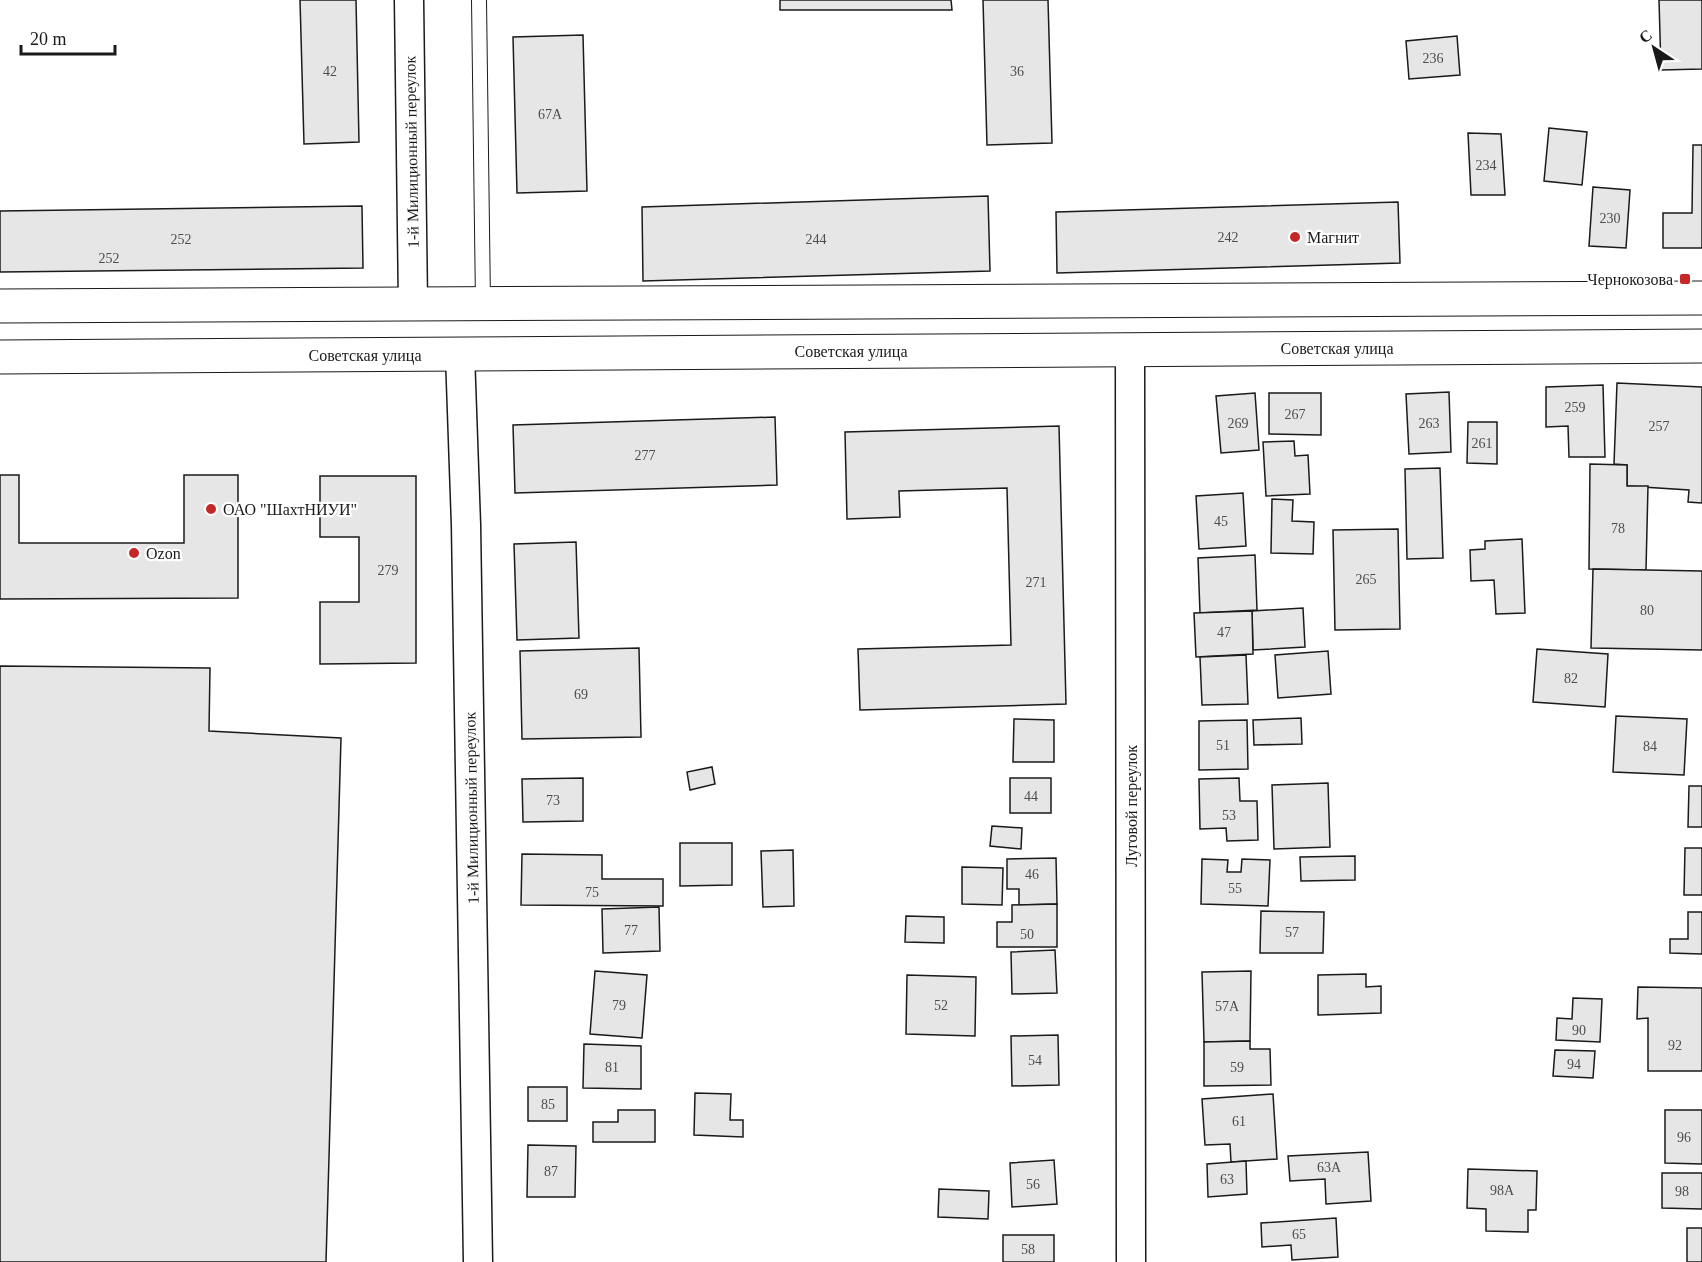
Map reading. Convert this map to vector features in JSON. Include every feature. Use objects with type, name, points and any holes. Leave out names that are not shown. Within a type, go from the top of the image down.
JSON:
[{"type":"main road","points":[[0,306],[1702,298]]},
{"type":"main road","name":"Советская улица","points":[[0,357],[1702,346]]},
{"type":"street","name":"1-й Милиционный переулок","points":[[409,0],[413,304]]},
{"type":"street","name":"Луговой переулок","points":[[1130,349],[1131,1262]]},
{"type":"street","name":"1-й Милиционный переулок","points":[[460,354],[465,503],[478,1262]]},
{"type":"lane","points":[[479,0],[483,304]]},
{"type":"building","points":[[300,0],[356,0],[359,142],[304,144]]},
{"type":"building","points":[[780,0],[951,0],[952,10],[780,10]]},
{"type":"building","points":[[983,0],[1048,0],[1052,143],[987,145]]},
{"type":"building","points":[[1659,0],[1702,0],[1702,69],[1661,70]]},
{"type":"building","points":[[583,35],[587,191],[517,193],[513,37]]},
{"type":"building","points":[[1457,36],[1460,75],[1409,79],[1406,41]]},
{"type":"building","points":[[1549,128],[1587,132],[1582,185],[1544,181]]},
{"type":"building","points":[[1468,133],[1501,134],[1505,195],[1471,195]]},
{"type":"building","points":[[1693,145],[1702,145],[1702,248],[1663,248],[1663,213],[1692,213]]},
{"type":"building","points":[[1593,187],[1630,190],[1626,248],[1589,246]]},
{"type":"building","points":[[988,196],[990,271],[643,281],[642,207]]},
{"type":"building","points":[[1398,202],[1400,263],[1057,273],[1056,212]]},
{"type":"building","points":[[362,206],[363,268],[0,272],[0,211]]},
{"type":"building","points":[[1617,383],[1702,387],[1702,503],[1688,502],[1689,490],[1627,486],[1627,465],[1614,464]]},
{"type":"building","points":[[1603,385],[1605,457],[1569,457],[1568,426],[1546,427],[1546,387]]},
{"type":"building","points":[[1449,392],[1451,452],[1409,454],[1406,394]]},
{"type":"building","points":[[1255,393],[1259,450],[1221,453],[1216,396]]},
{"type":"building","points":[[1269,393],[1321,393],[1321,435],[1269,434]]},
{"type":"building","points":[[775,417],[777,485],[515,493],[513,425]]},
{"type":"building","points":[[1468,422],[1497,422],[1497,464],[1467,463]]},
{"type":"building","points":[[1059,426],[1066,704],[860,710],[858,649],[1011,645],[1007,488],[899,491],[900,517],[847,519],[845,432]]},
{"type":"building","points":[[1294,441],[1295,456],[1308,455],[1310,494],[1266,496],[1263,442]]},
{"type":"building","points":[[1590,464],[1627,465],[1627,486],[1648,486],[1646,570],[1589,569]]},
{"type":"building","points":[[1440,468],[1443,558],[1407,559],[1405,469]]},
{"type":"building","name":"ОАО \"ШахтНИУИ\"","points":[[0,475],[19,475],[19,543],[184,543],[184,475],[238,475],[238,598],[0,599]]},
{"type":"building","points":[[320,476],[416,476],[416,663],[320,664],[320,602],[359,602],[359,537],[320,537]]},
{"type":"building","points":[[1243,493],[1246,546],[1199,549],[1196,496]]},
{"type":"building","points":[[1272,499],[1293,500],[1292,521],[1314,522],[1313,554],[1271,553]]},
{"type":"building","points":[[1398,529],[1400,629],[1335,630],[1333,530]]},
{"type":"building","points":[[1522,539],[1525,613],[1496,614],[1494,580],[1471,581],[1470,550],[1485,549],[1485,541]]},
{"type":"building","points":[[576,542],[579,638],[517,640],[514,544]]},
{"type":"building","points":[[1255,555],[1257,610],[1200,613],[1198,558]]},
{"type":"building","points":[[1593,569],[1702,571],[1702,650],[1591,648]]},
{"type":"building","points":[[1303,608],[1305,647],[1253,650],[1252,611]]},
{"type":"building","points":[[1252,611],[1253,654],[1196,657],[1194,613]]},
{"type":"building","points":[[639,648],[641,737],[522,739],[520,651]]},
{"type":"building","points":[[1537,649],[1608,654],[1605,707],[1533,702]]},
{"type":"building","points":[[1328,651],[1331,694],[1278,698],[1275,655]]},
{"type":"building","points":[[1246,655],[1248,704],[1202,705],[1200,657]]},
{"type":"building","points":[[0,666],[210,668],[209,731],[341,738],[326,1262],[0,1262]]},
{"type":"building","points":[[1616,716],[1687,719],[1684,775],[1613,772]]},
{"type":"building","points":[[1301,718],[1302,744],[1254,745],[1253,720]]},
{"type":"building","points":[[1014,719],[1054,720],[1054,762],[1013,762]]},
{"type":"building","points":[[1247,720],[1248,769],[1199,770],[1199,721]]},
{"type":"building","points":[[712,767],[715,784],[690,790],[687,772]]},
{"type":"building","points":[[583,778],[583,821],[523,822],[522,779]]},
{"type":"building","points":[[1010,778],[1051,778],[1051,813],[1010,813]]},
{"type":"building","points":[[1239,778],[1240,801],[1257,801],[1258,840],[1227,841],[1226,828],[1200,829],[1199,779]]},
{"type":"building","points":[[1328,783],[1330,847],[1274,849],[1272,785]]},
{"type":"building","points":[[1689,786],[1702,786],[1702,827],[1688,827]]},
{"type":"building","points":[[992,826],[1022,828],[1021,849],[990,846]]},
{"type":"building","points":[[680,843],[732,843],[732,885],[680,886]]},
{"type":"building","points":[[1685,848],[1702,848],[1702,895],[1684,895]]},
{"type":"building","points":[[793,850],[794,906],[763,907],[761,851]]},
{"type":"building","points":[[522,854],[602,855],[602,879],[663,879],[663,906],[521,905]]},
{"type":"building","points":[[1355,856],[1355,880],[1301,881],[1300,857]]},
{"type":"building","points":[[1056,858],[1057,904],[1019,905],[1019,889],[1007,889],[1007,859]]},
{"type":"building","points":[[1202,859],[1228,860],[1227,872],[1241,872],[1242,859],[1270,860],[1268,906],[1201,904]]},
{"type":"building","points":[[962,867],[1003,868],[1002,905],[962,904]]},
{"type":"building","points":[[1057,904],[1057,947],[997,947],[997,922],[1012,922],[1012,905]]},
{"type":"building","points":[[659,907],[660,951],[603,953],[602,909]]},
{"type":"building","points":[[1261,911],[1324,912],[1323,953],[1260,953]]},
{"type":"building","points":[[1688,912],[1702,912],[1702,954],[1670,953],[1670,939],[1688,939]]},
{"type":"building","points":[[906,916],[944,917],[944,943],[905,942]]},
{"type":"building","points":[[1055,950],[1057,993],[1012,994],[1011,952]]},
{"type":"building","points":[[595,971],[647,975],[642,1038],[590,1034]]},
{"type":"building","points":[[1251,971],[1250,1041],[1204,1042],[1202,972]]},
{"type":"building","points":[[1366,974],[1366,987],[1381,986],[1381,1013],[1318,1015],[1318,975]]},
{"type":"building","points":[[907,975],[976,977],[975,1036],[906,1034]]},
{"type":"building","points":[[1638,987],[1702,988],[1702,1071],[1648,1071],[1648,1018],[1637,1019]]},
{"type":"building","points":[[1573,998],[1602,999],[1600,1042],[1556,1040],[1557,1018],[1572,1019]]},
{"type":"building","points":[[1058,1035],[1059,1085],[1012,1086],[1011,1036]]},
{"type":"building","points":[[1250,1041],[1250,1049],[1270,1049],[1271,1085],[1204,1086],[1204,1042]]},
{"type":"building","points":[[584,1044],[641,1046],[641,1089],[583,1088]]},
{"type":"building","points":[[1555,1050],[1595,1051],[1593,1078],[1553,1076]]},
{"type":"building","points":[[528,1087],[567,1087],[567,1121],[528,1121]]},
{"type":"building","points":[[695,1093],[731,1094],[730,1120],[743,1120],[743,1137],[694,1135]]},
{"type":"building","points":[[1273,1094],[1277,1159],[1231,1162],[1230,1144],[1205,1145],[1202,1099]]},
{"type":"building","points":[[618,1110],[655,1110],[655,1142],[593,1142],[593,1122],[618,1122]]},
{"type":"building","points":[[1665,1110],[1702,1110],[1702,1164],[1665,1163]]},
{"type":"building","points":[[528,1145],[576,1146],[575,1197],[527,1197]]},
{"type":"building","points":[[1368,1152],[1371,1201],[1326,1204],[1325,1179],[1290,1181],[1288,1156]]},
{"type":"building","points":[[1054,1160],[1057,1204],[1012,1207],[1010,1163]]},
{"type":"building","points":[[1246,1161],[1247,1194],[1208,1197],[1207,1164]]},
{"type":"building","points":[[1468,1169],[1537,1171],[1536,1210],[1528,1210],[1528,1232],[1486,1231],[1486,1209],[1467,1208]]},
{"type":"building","points":[[1662,1173],[1702,1173],[1702,1209],[1662,1208]]},
{"type":"building","points":[[939,1189],[989,1191],[988,1219],[938,1217]]},
{"type":"building","points":[[1336,1218],[1338,1257],[1292,1260],[1291,1245],[1262,1247],[1261,1223]]},
{"type":"building","points":[[1687,1228],[1702,1228],[1702,1262],[1687,1262]]},
{"type":"building","points":[[1003,1235],[1054,1235],[1054,1262],[1003,1262]]},
{"type":"place","name":"Магнит","points":[[1295,237]]},
{"type":"place","name":"Чернокозова","points":[[1685,279]]},
{"type":"place","name":"ОАО \"ШахтНИУИ\"","points":[[211,509]]},
{"type":"place","name":"Ozon","points":[[134,553]]}]
